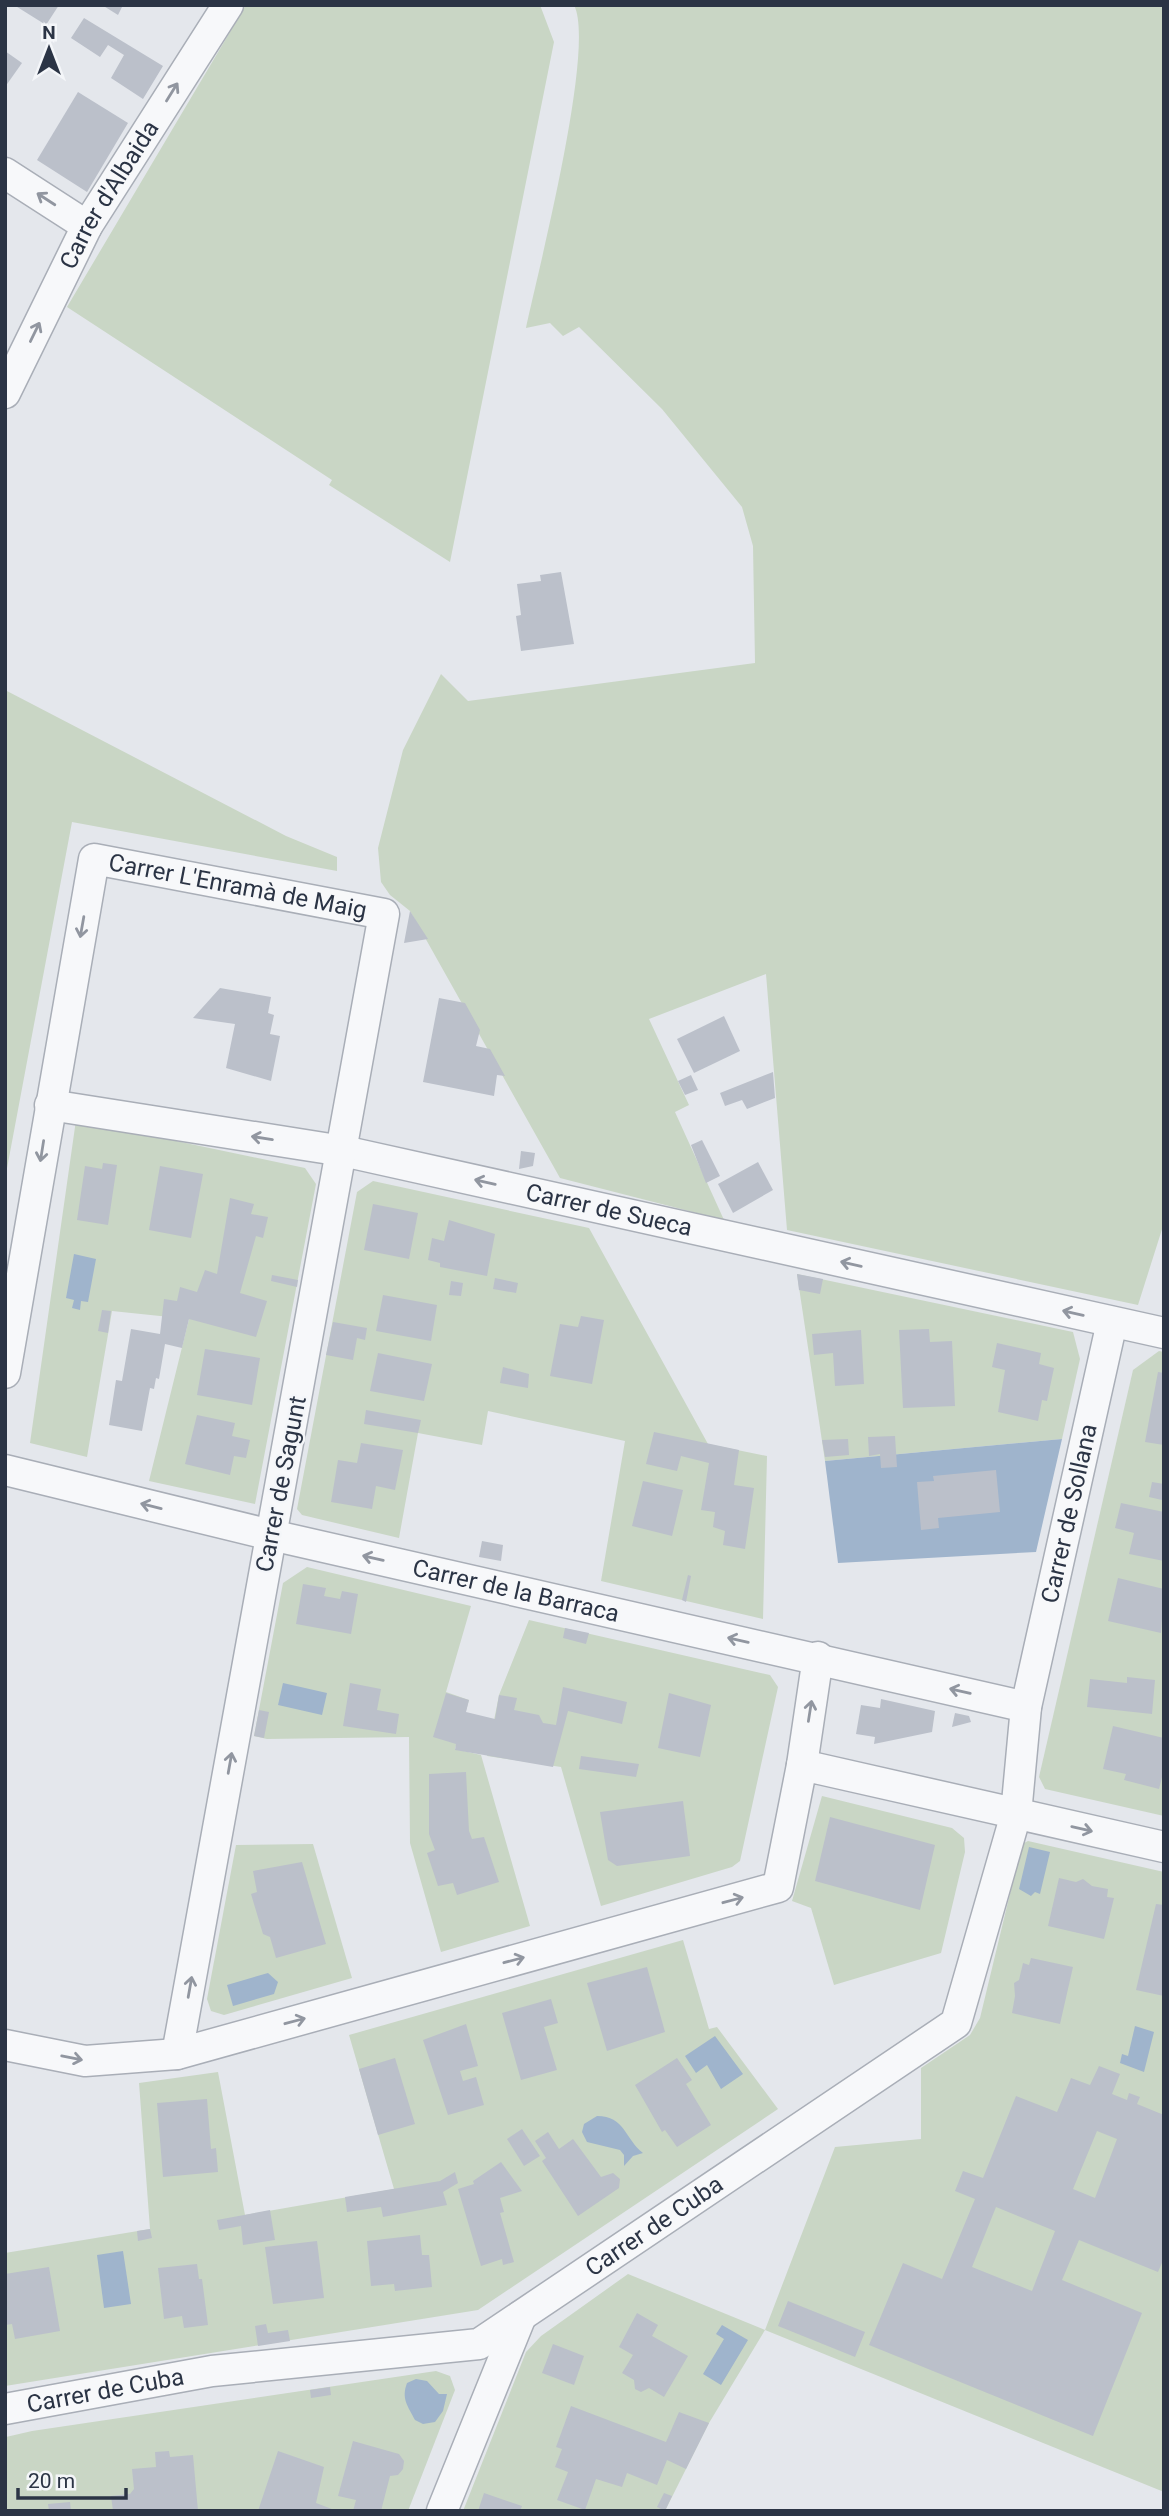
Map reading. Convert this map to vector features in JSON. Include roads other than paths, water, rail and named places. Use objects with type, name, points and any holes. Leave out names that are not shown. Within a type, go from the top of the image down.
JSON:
[{"type":"street","name":"Carrer d'Albaida","points":[[5,393],[87,226],[228,5]]},
{"type":"street","points":[[5,173],[87,226]]},
{"type":"street","name":"Carrer L'Enramà de Maig","points":[[50,1105],[94,859],[384,914]]},
{"type":"street","name":"Carrer de Sagunt","points":[[177,2054],[384,914]]},
{"type":"street","points":[[5,1373],[50,1105]]},
{"type":"street","name":"Carrer de Sueca","points":[[50,1105],[343,1151],[1164,1333]]},
{"type":"street","name":"Carrer de Sollana","points":[[1026,1707],[1112,1322]]},
{"type":"street","name":"Carrer de la Barraca","points":[[5,1470],[271,1535],[818,1657],[1026,1707]]},
{"type":"street","points":[[5,2045],[85,2061],[177,2054],[778,1887],[802,1765],[818,1657]]},
{"type":"street","name":"Carrer de Cuba","points":[[5,2409],[212,2371],[479,2344],[956,2023],[1016,1814],[1026,1707]]},
{"type":"street","points":[[802,1765],[1164,1847]]},
{"type":"street","points":[[442,2511],[521,2316]]},
{"type":"water","points":[[74,1254],[96,1259],[88,1302],[81,1301],[80,1310],[72,1308],[74,1300],[66,1298]]},
{"type":"water","points":[[1062,1439],[1036,1552],[838,1563],[825,1461]]},
{"type":"water","points":[[283,1683],[327,1693],[322,1715],[278,1705]]},
{"type":"water","points":[[1029,1847],[1050,1852],[1040,1894],[1035,1892],[1031,1896],[1019,1889]]},
{"type":"water","points":[[268,1973],[278,1982],[274,1994],[233,2006],[227,1985]]},
{"type":"water","points":[[1135,2026],[1154,2032],[1144,2072],[1120,2063],[1122,2054],[1128,2056]]},
{"type":"water","points":[[715,2036],[743,2074],[721,2089],[707,2065],[696,2073],[685,2056]]},
{"type":"water","points":[[597,2116],[606,2117],[619,2124],[643,2153],[633,2156],[624,2166],[624,2155],[620,2150],[587,2142],[582,2132],[584,2124]]},
{"type":"water","points":[[123,2251],[131,2304],[104,2308],[97,2255]]},
{"type":"water","points":[[722,2325],[748,2340],[721,2385],[703,2374],[724,2339],[716,2334]]},
{"type":"water","points":[[416,2379],[427,2381],[439,2394],[447,2394],[443,2411],[435,2422],[423,2424],[415,2420],[408,2406],[405,2398],[407,2383]]}]
